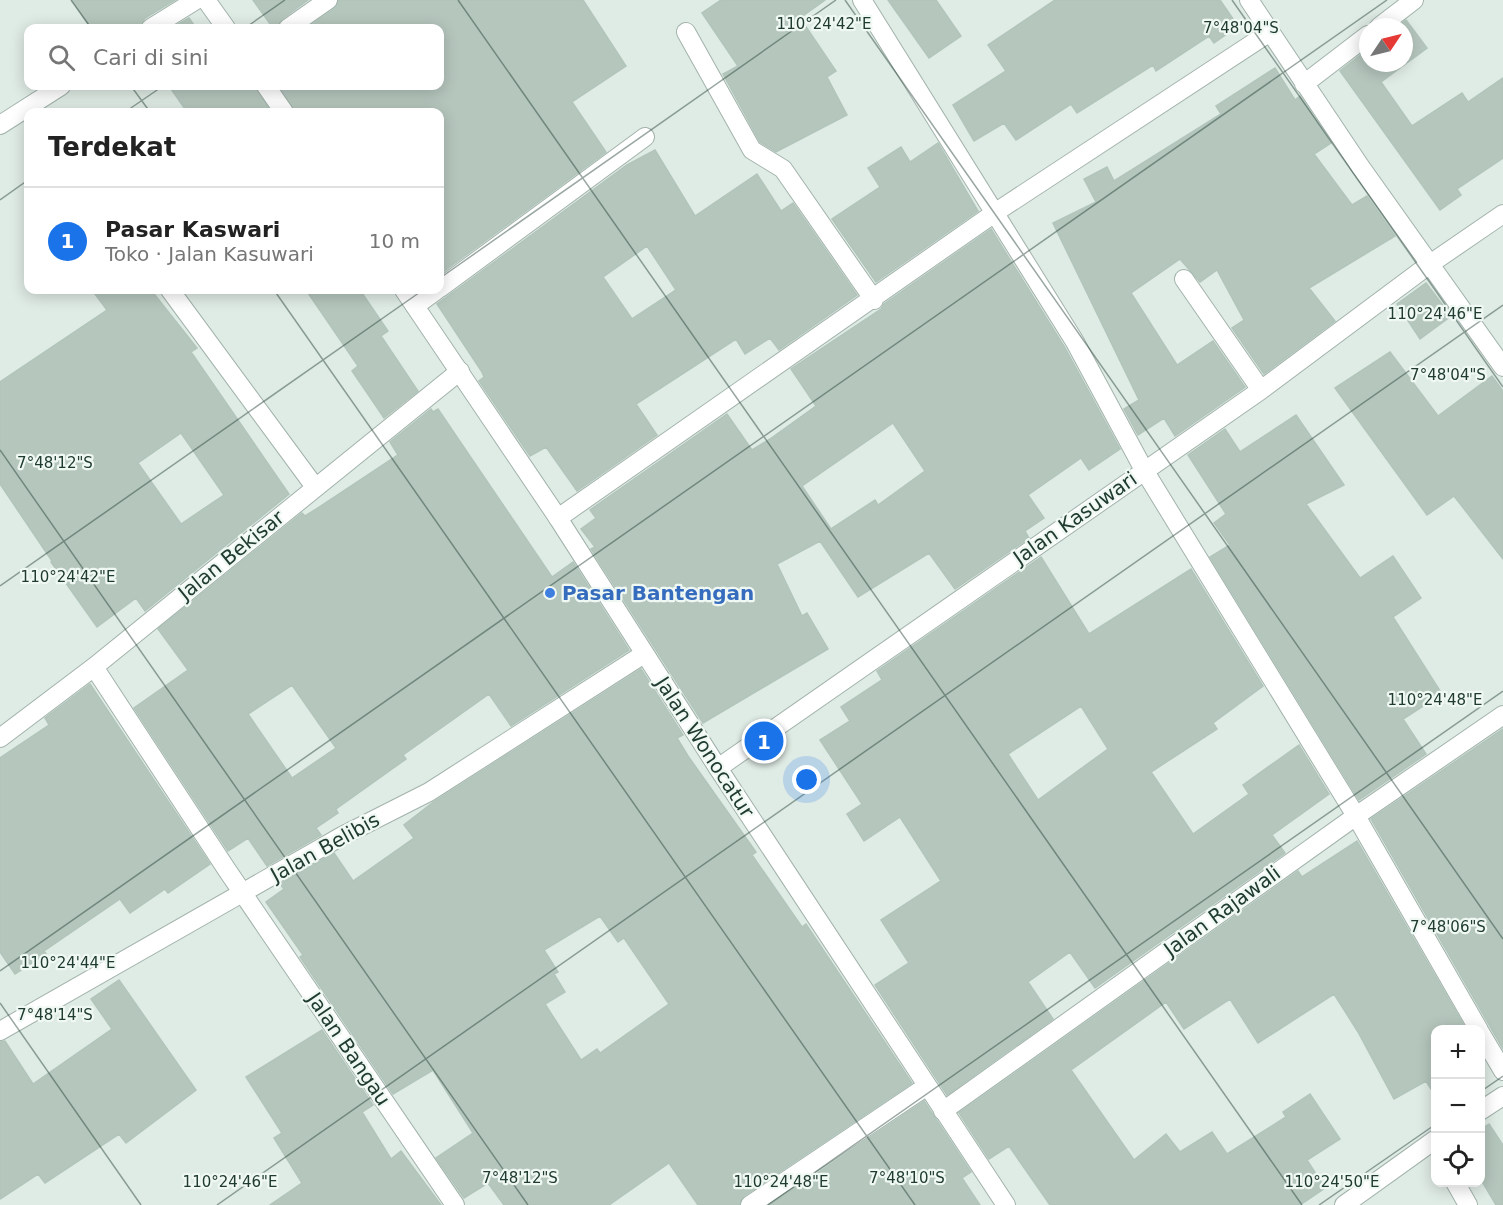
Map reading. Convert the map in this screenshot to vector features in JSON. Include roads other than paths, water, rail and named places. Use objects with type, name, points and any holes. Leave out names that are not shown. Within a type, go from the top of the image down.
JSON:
[{"type":"street","points":[[157,24],[196,0]]},
{"type":"street","points":[[206,0],[223,24]]},
{"type":"street","points":[[294,24],[328,0]]},
{"type":"street","points":[[862,0],[1075,342],[1144,470],[1356,816],[1477,1025]]},
{"type":"street","points":[[1249,0],[1304,84],[1503,367]]},
{"type":"street","points":[[1391,18],[1414,0]]},
{"type":"street","points":[[687,32],[752,150],[783,169],[874,300]]},
{"type":"street","points":[[558,518],[874,300],[996,212],[1270,32]]},
{"type":"street","points":[[1304,84],[1359,42]]},
{"type":"street","points":[[37,108],[57,90]]},
{"type":"street","points":[[269,90],[281,108]]},
{"type":"street","points":[[0,125],[24,114]]},
{"type":"street","points":[[444,285],[645,137]]},
{"type":"street","name":"Jalan Kasuwari","points":[[718,768],[1261,390],[1430,264],[1503,214]]},
{"type":"street","points":[[1184,279],[1261,390]]},
{"type":"street","points":[[173,294],[315,487]]},
{"type":"street","name":"Jalan Wonocatur","points":[[407,294],[558,518],[718,768],[1006,1205]]},
{"type":"street","points":[[415,306],[431,294]]},
{"type":"street","name":"Jalan Bekisar","points":[[0,738],[94,667],[460,371]]},
{"type":"street","name":"Jalan Belibis","points":[[0,1031],[243,893],[429,792],[644,654]]},
{"type":"street","name":"Jalan Bangau","points":[[94,667],[243,893],[455,1205]]},
{"type":"street","name":"Jalan Rajawali","points":[[943,1111],[1356,816],[1503,715]]},
{"type":"street","points":[[1485,1040],[1503,1071]]},
{"type":"street","points":[[750,1205],[927,1086]]},
{"type":"street","points":[[1485,1108],[1503,1096]]},
{"type":"street","points":[[1344,1205],[1431,1146]]},
{"type":"street","points":[[1458,1187],[1468,1205]]},
{"type":"place","name":"Pasar Bantengan","points":[[550,593]]},
{"type":"place","name":"Pasar Kaswari","points":[[764,741]]}]
